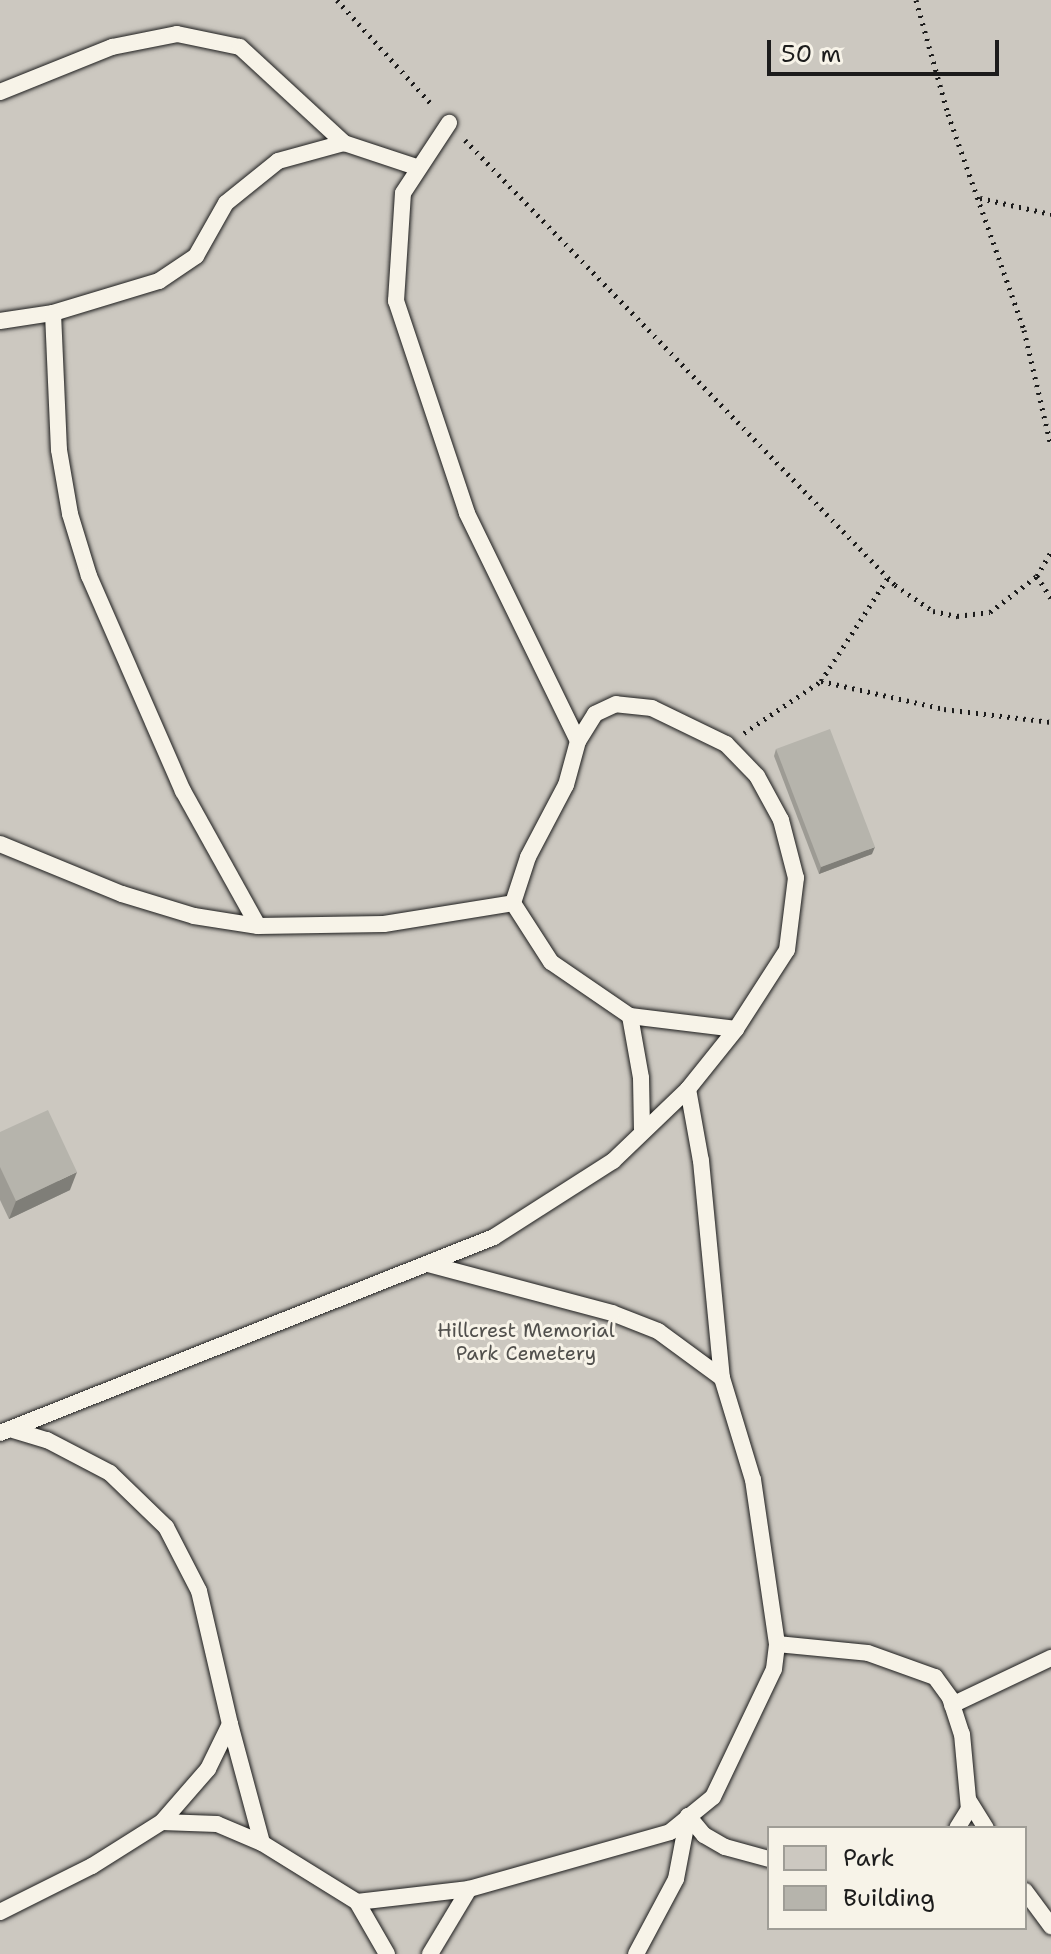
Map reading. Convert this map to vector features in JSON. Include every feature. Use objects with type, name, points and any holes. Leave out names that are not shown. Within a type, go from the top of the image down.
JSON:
[{"type":"lane","points":[[0,92],[112,47],[177,34],[240,47],[344,143],[419,168]]},
{"type":"lane","points":[[449,123],[403,193],[396,301],[467,513],[578,741]]},
{"type":"lane","points":[[0,321],[53,313],[159,281],[196,256],[226,203],[278,161],[344,143]]},
{"type":"lane","points":[[53,313],[59,450],[70,514],[89,576],[183,791],[258,926]]},
{"type":"lane","points":[[5,1431],[494,1237],[553,1203],[613,1161],[688,1089],[736,1029],[787,950],[796,878],[781,820],[757,776],[726,744],[652,708],[616,704],[595,714],[578,741],[566,785],[528,857],[513,903]]},
{"type":"lane","points":[[0,844],[122,894],[194,916],[258,926],[384,924],[513,903]]},
{"type":"lane","points":[[513,903],[551,962],[630,1016],[736,1029]]},
{"type":"lane","points":[[630,1016],[641,1078],[642,1130]]},
{"type":"lane","points":[[357,1902],[469,1889],[670,1832],[713,1797],[774,1669],[777,1644],[753,1480],[722,1378],[701,1161],[688,1089]]},
{"type":"lane","points":[[428,1264],[612,1313],[658,1331],[722,1378]]},
{"type":"lane","points":[[5,1431],[47,1440],[110,1473],[166,1527],[199,1591],[262,1843]]},
{"type":"lane","points":[[777,1644],[820,1646],[906,1663],[935,1677],[952,1705],[962,1734],[969,1801],[985,1826]]},
{"type":"lane","points":[[952,1705],[1051,1658]]},
{"type":"lane","points":[[0,1912],[92,1866],[162,1822],[208,1769],[230,1724]]},
{"type":"lane","points":[[958,1826],[969,1801]]},
{"type":"lane","points":[[688,1816],[704,1835],[725,1847],[767,1858]]},
{"type":"lane","points":[[636,1954],[676,1879],[688,1816]]},
{"type":"lane","points":[[162,1822],[217,1824],[262,1843],[357,1902],[387,1954]]},
{"type":"lane","points":[[430,1954],[469,1889]]},
{"type":"lane","points":[[1027,1894],[1051,1926]]},
{"type":"path","points":[[337,0],[449,123],[888,578],[933,611],[957,616],[990,612],[1037,576],[1051,552]]},
{"type":"path","points":[[916,0],[1024,330],[1051,446]]},
{"type":"path","points":[[979,198],[1051,214]]},
{"type":"path","points":[[1037,576],[1051,598]]},
{"type":"path","points":[[726,744],[821,681],[888,578]]},
{"type":"path","points":[[821,681],[944,709],[1051,722]]},
{"type":"green space","name":"Hillcrest Memorial Park Cemetery","points":[[0,0],[1051,0],[1051,1954],[0,1954]]},
{"type":"building","points":[[830,729],[875,847],[821,867],[776,749]]},
{"type":"building","points":[[48,1110],[77,1172],[16,1201],[0,1167],[0,1132]]}]
